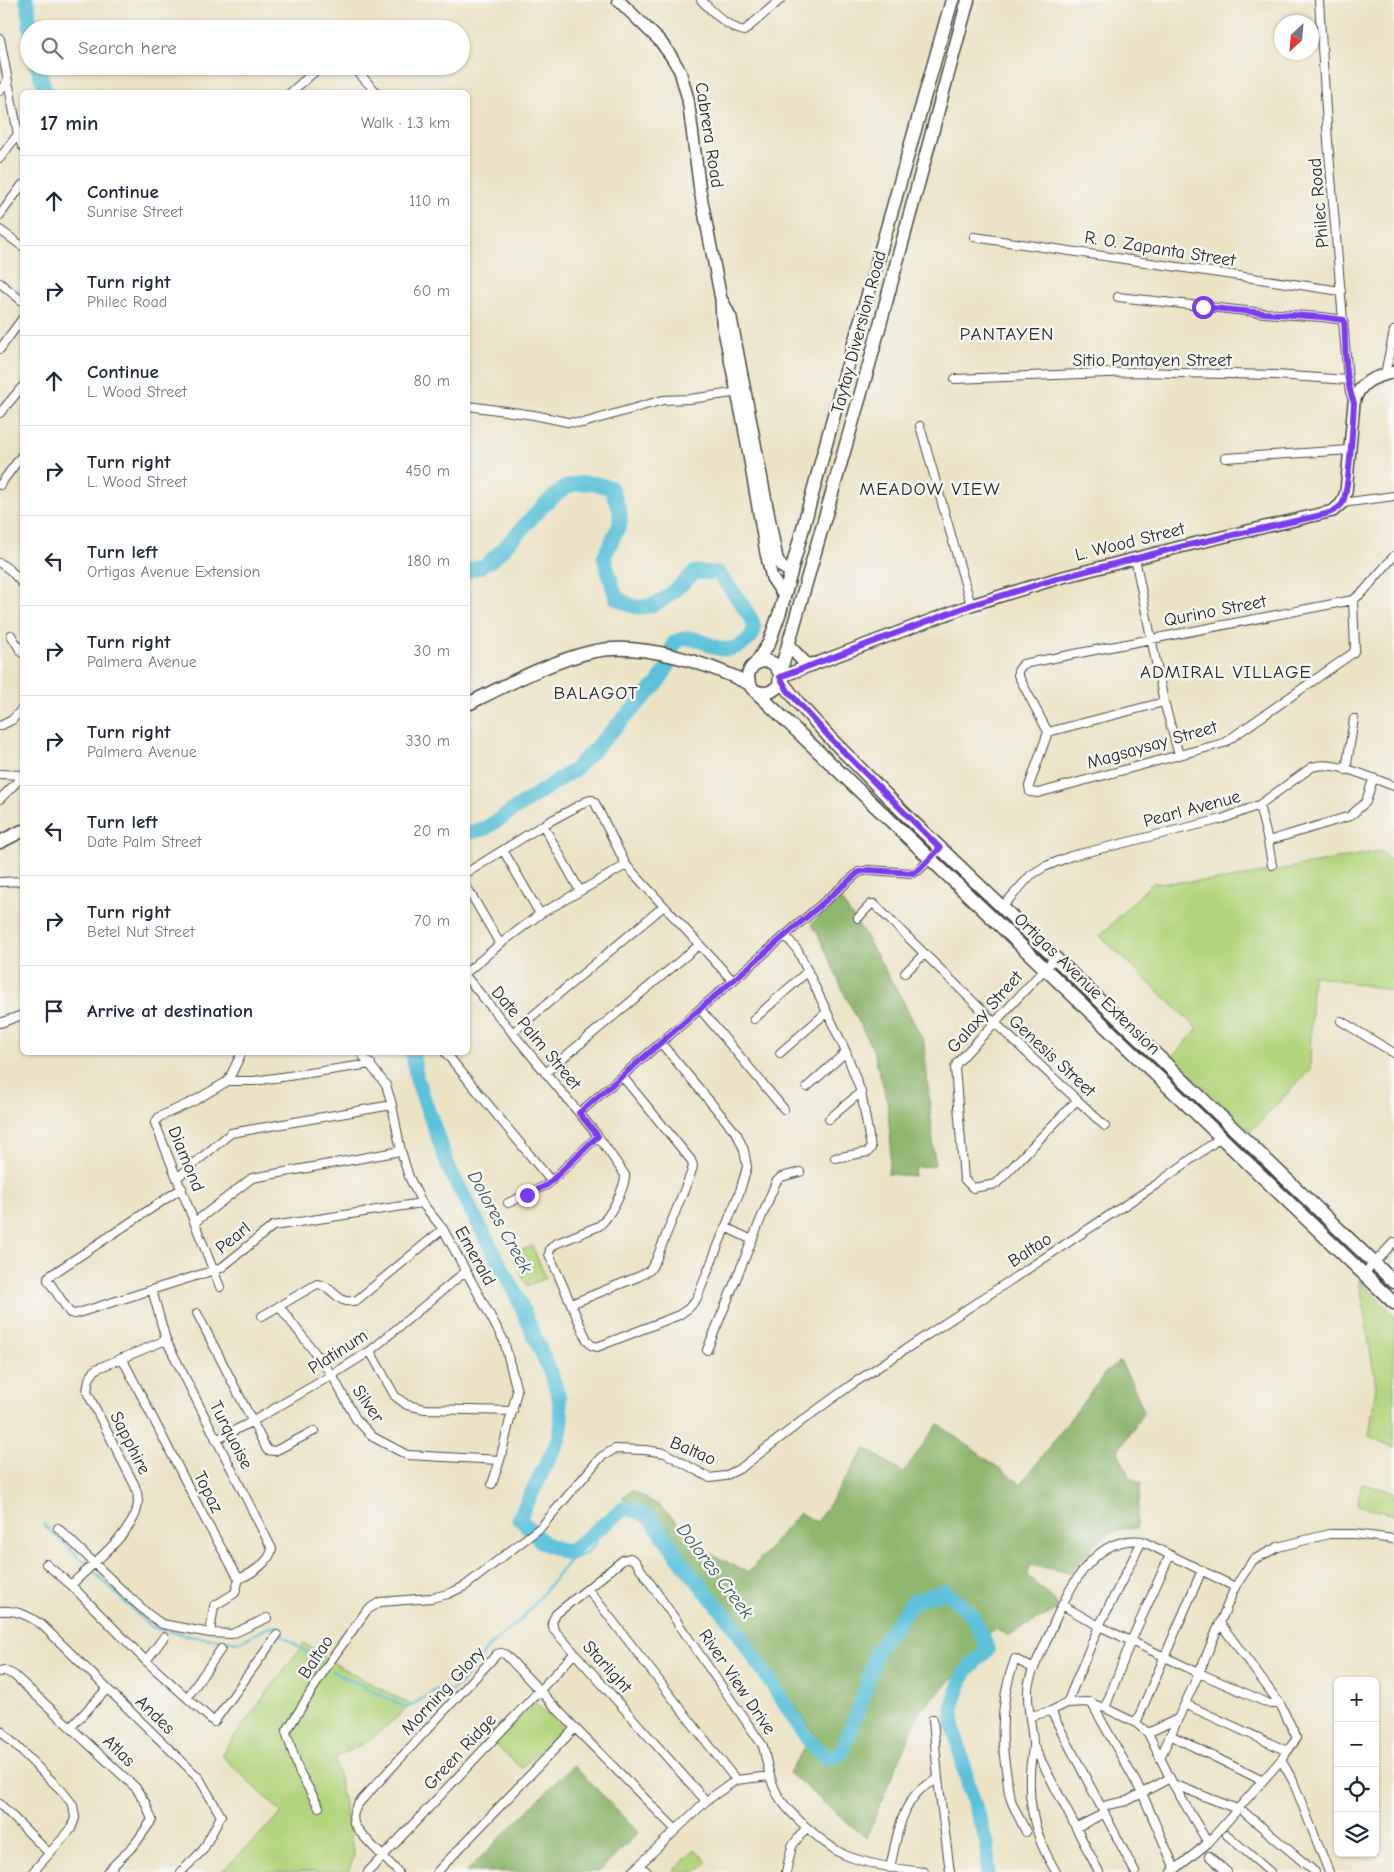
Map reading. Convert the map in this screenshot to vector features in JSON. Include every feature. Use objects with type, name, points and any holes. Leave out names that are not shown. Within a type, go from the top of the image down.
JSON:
[{"type":"main road","name":"Cabrera Road","points":[[618,0],[660,41],[680,71],[688,99],[700,191],[721,298],[722,321],[741,391],[777,559],[782,568],[790,573]]},
{"type":"main road","name":"Taytay Diversion Road","points":[[754,664],[769,643],[784,596],[952,0]]},
{"type":"main road","name":"Taytay Diversion Road","points":[[780,676],[869,365],[968,0]]},
{"type":"main road","points":[[925,97],[942,101]]},
{"type":"main road","points":[[882,246],[899,251]]},
{"type":"main road","points":[[1342,504],[1347,486],[1354,403],[1358,392],[1363,384],[1376,377],[1390,373]]},
{"type":"main road","name":"Cabrera Road","points":[[741,391],[768,561],[772,578],[784,596]]},
{"type":"main road","name":"L. Wood Street","points":[[780,676],[971,605],[1059,578],[1135,558],[1326,514],[1342,504]]},
{"type":"main road","points":[[769,643],[771,648],[777,653],[782,652],[788,646],[805,664],[814,664]]},
{"type":"main road","name":"Ortigas Avenue Extension","points":[[470,703],[505,685],[573,657],[596,651],[614,650],[638,650],[679,658],[721,671],[752,688],[1394,1303]]},
{"type":"main road","points":[[721,671],[768,661],[773,663],[780,676],[779,684],[771,692],[760,693],[752,688],[748,675],[754,664]]},
{"type":"main road","name":"Ortigas Avenue Extension","points":[[780,676],[800,705],[831,739],[940,848],[1394,1282]]},
{"type":"main road","points":[[0,842],[20,831]]},
{"type":"main road","points":[[1220,1136],[1230,1126]]},
{"type":"street","points":[[701,0],[721,18],[737,29],[744,31],[780,0]]},
{"type":"street","name":"Philec Road","points":[[1319,0],[1328,141],[1348,380],[1354,403]]},
{"type":"street","points":[[0,41],[20,140]]},
{"type":"street","points":[[297,90],[312,75]]},
{"type":"street","points":[[361,75],[374,90]]},
{"type":"street","points":[[0,91],[8,82]]},
{"type":"street","points":[[0,158],[18,134]]},
{"type":"street","points":[[0,215],[20,189]]},
{"type":"street","points":[[0,230],[20,245]]},
{"type":"street","name":"R. O. Zapanta Street","points":[[974,237],[1342,291]]},
{"type":"street","points":[[1,286],[20,299]]},
{"type":"street","points":[[1118,297],[1344,320]]},
{"type":"street","points":[[0,349],[20,322]]},
{"type":"street","points":[[1390,373],[1394,331]]},
{"type":"street","name":"Sitio Pantayen Street","points":[[956,379],[1133,372],[1276,374],[1348,380]]},
{"type":"street","points":[[0,414],[20,389]]},
{"type":"street","points":[[470,406],[583,423],[663,400],[690,399],[741,391]]},
{"type":"street","points":[[920,426],[971,605]]},
{"type":"street","points":[[1225,458],[1350,450]]},
{"type":"street","points":[[0,485],[20,458]]},
{"type":"street","points":[[0,468],[7,475]]},
{"type":"street","points":[[1342,504],[1394,496]]},
{"type":"street","name":"Qurino Street","points":[[1048,732],[1018,675],[1018,671],[1023,664],[1352,600],[1364,592],[1394,556]]},
{"type":"street","points":[[1135,558],[1164,702],[1179,755]]},
{"type":"street","points":[[0,563],[10,570],[20,582]]},
{"type":"street","name":"Magsaysay Street","points":[[1048,732],[1029,786],[1030,792],[1038,793],[1224,743],[1353,653],[1355,649],[1352,600]]},
{"type":"street","points":[[11,635],[20,650]]},
{"type":"street","points":[[1048,732],[1164,702]]},
{"type":"street","points":[[0,726],[12,720],[20,711]]},
{"type":"street","points":[[1346,770],[1354,719]]},
{"type":"street","name":"Pearl Avenue","points":[[1002,908],[1031,875],[1044,866],[1071,856],[1222,819],[1259,805],[1312,767],[1326,765],[1394,786]]},
{"type":"street","points":[[0,774],[20,776]]},
{"type":"street","points":[[0,799],[20,778]]},
{"type":"street","points":[[1268,841],[1350,816],[1366,802],[1374,779]]},
{"type":"street","points":[[470,871],[543,825],[592,800],[595,802],[626,865],[733,981]]},
{"type":"street","points":[[1259,805],[1272,865]]},
{"type":"street","points":[[543,825],[580,891]]},
{"type":"street","points":[[579,1113],[859,872],[869,870],[913,873],[931,859],[940,848]]},
{"type":"street","points":[[504,850],[540,914]]},
{"type":"street","points":[[470,969],[540,914],[626,865]]},
{"type":"street","points":[[0,882],[20,881]]},
{"type":"street","points":[[470,892],[500,944]]},
{"type":"street","name":"Genesis Street","points":[[858,918],[871,904],[874,904],[994,1023],[1105,1126]]},
{"type":"street","points":[[512,1033],[664,906]]},
{"type":"street","points":[[786,936],[798,951],[808,971],[846,1052],[861,1092],[871,1148],[868,1152],[834,1158]]},
{"type":"street","points":[[545,1073],[699,944]]},
{"type":"street","points":[[905,973],[924,954]]},
{"type":"street","name":"Galaxy Street","points":[[1055,958],[955,1068],[964,1179],[971,1187],[995,1186],[1077,1100]]},
{"type":"street","points":[[754,1019],[808,971]]},
{"type":"street","name":"Date Palm Street","points":[[470,981],[598,1136],[625,1175],[625,1181],[604,1221],[599,1226],[555,1244],[550,1248],[549,1254],[587,1340],[591,1345],[597,1347],[679,1315],[689,1308],[698,1298],[725,1228]]},
{"type":"street","points":[[700,1009],[784,1109]]},
{"type":"street","points":[[780,1053],[827,1012]]},
{"type":"street","points":[[0,1023],[20,1016]]},
{"type":"street","points":[[1341,1021],[1394,1053]]},
{"type":"street","points":[[661,1043],[737,1134],[744,1150],[747,1167],[740,1191],[725,1228],[752,1240]]},
{"type":"street","points":[[807,1087],[846,1052]]},
{"type":"street","points":[[241,1055],[228,1081],[254,1081],[371,1064]]},
{"type":"street","name":"Emerald","points":[[363,1055],[386,1085],[392,1105],[400,1151],[409,1177],[422,1203],[443,1229],[504,1340],[517,1391],[492,1484]]},
{"type":"street","points":[[447,1055],[551,1181]]},
{"type":"street","points":[[572,1304],[640,1276],[650,1270],[656,1260],[691,1173],[691,1160],[622,1076]]},
{"type":"street","name":"Diamond","points":[[220,1286],[178,1177],[155,1124],[156,1120],[228,1081]]},
{"type":"street","points":[[829,1118],[861,1092]]},
{"type":"street","points":[[178,1177],[231,1133],[392,1105]]},
{"type":"street","points":[[508,1203],[534,1192],[551,1181],[598,1136]]},
{"type":"street","name":"Baltao","points":[[319,1807],[299,1771],[286,1732],[328,1663],[367,1610],[380,1602],[431,1598],[448,1594],[465,1586],[530,1537],[541,1527],[601,1456],[616,1450],[645,1450],[665,1453],[710,1478],[725,1476],[741,1468],[851,1385],[1157,1184],[1212,1144],[1220,1136]]},
{"type":"street","points":[[195,1222],[252,1178],[400,1151]]},
{"type":"street","points":[[707,1350],[778,1179],[800,1172]]},
{"type":"street","name":"Pearl","points":[[182,1188],[48,1278],[68,1310],[75,1314],[214,1271],[230,1262],[273,1226],[422,1203]]},
{"type":"street","points":[[262,1316],[314,1285],[320,1284],[345,1302],[358,1300],[443,1229]]},
{"type":"street","points":[[1364,1274],[1394,1242]]},
{"type":"street","name":"Platinum","points":[[216,1440],[252,1422],[370,1351],[466,1271]]},
{"type":"street","name":"Turquoise","points":[[152,1290],[166,1340],[272,1549],[268,1558],[248,1576],[240,1580]]},
{"type":"street","name":"Silver","points":[[279,1306],[332,1375],[356,1419],[373,1437],[407,1455],[500,1460]]},
{"type":"street","points":[[198,1313],[267,1450],[270,1452],[314,1431]]},
{"type":"street","name":"Sapphire","points":[[71,1585],[124,1533],[137,1510],[138,1501],[135,1486],[87,1392],[87,1386],[92,1373],[96,1369],[166,1340]]},
{"type":"street","points":[[370,1351],[395,1396],[407,1405],[425,1409],[513,1411]]},
{"type":"street","name":"Topaz","points":[[122,1358],[207,1523],[240,1580]]},
{"type":"street","points":[[58,1528],[122,1590],[158,1622],[167,1626],[210,1633],[238,1633],[267,1618]]},
{"type":"street","points":[[1160,1758],[1199,1674],[1235,1587],[1253,1560],[1278,1547],[1329,1534],[1354,1534],[1394,1538]]},
{"type":"street","points":[[1056,1872],[1038,1834],[1033,1811],[1030,1775],[1033,1746],[1028,1689],[1034,1669],[1062,1605],[1079,1574],[1098,1555],[1114,1544],[1134,1540],[1142,1541],[1235,1587]]},
{"type":"street","points":[[1067,1703],[1099,1626],[1142,1541]]},
{"type":"street","points":[[1105,1708],[1131,1641],[1170,1555]]},
{"type":"street","name":"River View Drive","points":[[623,1560],[630,1558],[635,1561],[758,1738],[763,1746],[770,1776],[778,1797],[806,1828],[844,1855],[890,1868],[924,1872]]},
{"type":"street","name":"Starlight","points":[[623,1560],[556,1614],[552,1622],[554,1630],[706,1801]]},
{"type":"street","points":[[46,1564],[71,1585],[146,1661],[211,1721],[216,1721],[277,1635]]},
{"type":"street","points":[[1136,1723],[1202,1570]]},
{"type":"street","points":[[210,1633],[214,1606],[235,1593],[240,1580]]},
{"type":"street","points":[[588,1588],[736,1780]]},
{"type":"street","points":[[1062,1605],[1099,1626],[1199,1674],[1270,1704],[1280,1704]]},
{"type":"street","name":"Andes","points":[[0,1611],[9,1610],[32,1618],[42,1625],[199,1778],[220,1816],[203,1850],[181,1872]]},
{"type":"street","points":[[1091,1702],[1142,1793],[1174,1871],[1208,1843],[1261,1780],[1281,1760],[1297,1738],[1280,1704],[1220,1623]]},
{"type":"street","points":[[146,1661],[164,1637]]},
{"type":"street","points":[[188,1698],[220,1649]]},
{"type":"street","name":"Morning Glory","points":[[398,1872],[384,1855],[356,1828],[353,1813],[358,1804],[497,1654],[501,1653],[505,1654],[676,1830]]},
{"type":"street","name":"Green Ridge","points":[[368,1872],[574,1654]]},
{"type":"street","points":[[1026,1832],[1010,1799],[1004,1755],[1004,1706],[1008,1679],[1016,1659],[1034,1669]]},
{"type":"street","name":"Atlas","points":[[0,1672],[3,1670],[14,1675],[72,1726],[136,1788],[146,1804],[152,1820],[135,1844],[107,1872]]},
{"type":"street","points":[[72,1726],[106,1689]]},
{"type":"street","points":[[1030,1716],[1051,1711],[1067,1703],[1091,1702],[1136,1723],[1148,1733],[1172,1781],[1208,1843]]},
{"type":"street","points":[[1185,1704],[1287,1752]]},
{"type":"street","points":[[1051,1711],[1106,1809],[1136,1872]]},
{"type":"street","points":[[933,1719],[938,1779],[950,1872]]},
{"type":"street","points":[[1148,1733],[1177,1719]]},
{"type":"street","points":[[437,1872],[575,1728]]},
{"type":"street","points":[[0,1730],[62,1791],[73,1805],[76,1818],[72,1829],[33,1872]]},
{"type":"street","points":[[1170,1735],[1261,1780]]},
{"type":"street","points":[[1033,1746],[1099,1872]]},
{"type":"street","points":[[1281,1760],[1293,1781],[1329,1872]]},
{"type":"street","points":[[632,1872],[706,1801],[736,1780],[770,1776]]},
{"type":"street","points":[[890,1868],[899,1828],[908,1806],[921,1789],[938,1779]]},
{"type":"street","points":[[1077,1827],[1106,1809],[1172,1781],[1237,1809]]},
{"type":"street","points":[[0,1804],[49,1853]]},
{"type":"street","points":[[1245,1813],[1315,1872]]},
{"type":"street","points":[[786,1872],[792,1846],[806,1828]]},
{"type":"street","points":[[1227,1835],[1270,1872]]},
{"type":"street","points":[[1209,1856],[1228,1872]]},
{"type":"street","points":[[640,1865],[647,1872]]},
{"type":"green space","points":[[1380,851],[1394,864],[1394,991],[1312,975],[1310,1070],[1251,1131],[1172,1057],[1198,1029],[1100,936],[1152,883],[1225,880]]},
{"type":"green space","points":[[839,898],[862,930],[924,1042],[935,1165],[915,1168],[914,1176],[888,1174],[891,1145],[887,1099],[873,1050],[845,995],[818,934],[811,924]]},
{"type":"green space","points":[[532,1246],[546,1278],[527,1286],[513,1254]]},
{"type":"green space","points":[[1359,1280],[1394,1315],[1394,1448],[1369,1436],[1376,1386]]},
{"type":"green space","points":[[1120,1361],[1144,1412],[1118,1451],[1129,1477],[1141,1483],[1136,1529],[1115,1531],[1106,1536],[1091,1549],[1071,1573],[1030,1565],[1028,1576],[1056,1602],[1058,1609],[1009,1635],[995,1628],[988,1636],[982,1650],[920,1711],[866,1838],[789,1773],[814,1733],[707,1582],[648,1513],[622,1498],[632,1490],[660,1506],[708,1552],[748,1573],[799,1513],[817,1522],[866,1448],[903,1473],[938,1424],[1021,1484],[1106,1372]]},
{"type":"green space","points":[[1362,1484],[1394,1492],[1394,1515],[1357,1505]]},
{"type":"green space","points":[[304,1643],[340,1667],[411,1705],[370,1740],[335,1758],[354,1856],[348,1872],[221,1872],[282,1813],[221,1755]]},
{"type":"green space","points":[[535,1703],[563,1729],[521,1768],[494,1744]]},
{"type":"green space","points":[[573,1765],[639,1832],[599,1872],[466,1872]]},
{"type":"green space","points":[[695,1849],[707,1862],[697,1872],[673,1872]]},
{"type":"waterway","name":"Dolores Creek","points":[[26,0],[29,20]]},
{"type":"waterway","name":"Dolores Creek","points":[[40,75],[45,90]]},
{"type":"waterway","name":"Dolores Creek","points":[[470,832],[486,828],[575,769],[658,683],[667,668],[674,643],[691,638],[721,649],[731,648],[741,645],[748,640],[754,630],[749,615],[718,573],[695,572],[669,595],[646,607],[633,606],[616,598],[604,557],[620,524],[620,511],[611,488],[600,485],[583,483],[564,488],[545,504],[489,562]]},
{"type":"waterway","name":"Dolores Creek","points":[[470,570],[480,567]]},
{"type":"waterway","name":"Dolores Creek","points":[[413,1055],[417,1080],[450,1171],[515,1292],[552,1376],[559,1398],[562,1422],[559,1439],[519,1518],[543,1543],[567,1553],[625,1508],[640,1512],[652,1520],[688,1570],[732,1623],[809,1741],[827,1758],[840,1755],[861,1703],[877,1650],[913,1601],[945,1591],[972,1615],[988,1649],[965,1672],[953,1704],[953,1725],[969,1787],[987,1843],[988,1872]]},
{"type":"waterway","points":[[43,1524],[84,1562]]},
{"type":"waterway","points":[[332,1671],[407,1708],[439,1688],[451,1691],[461,1683],[488,1647],[523,1618],[570,1560],[587,1552],[596,1543],[597,1530]]},
{"type":"waterway","points":[[93,1571],[151,1627],[190,1636],[239,1642],[267,1628],[278,1626],[283,1636],[323,1664]]},
{"type":"district","name":"PANTAYEN","points":[[1007,334]]},
{"type":"district","name":"MEADOW VIEW","points":[[930,489]]},
{"type":"district","name":"ADMIRAL VILLAGE","points":[[1226,672]]},
{"type":"district","name":"BALAGOT","points":[[596,693]]},
{"type":"route","points":[[527,1195],[547,1185],[598,1136],[579,1113],[786,936],[839,888],[859,872],[869,870],[913,873],[931,859],[940,848],[831,739],[788,691],[780,677],[971,605],[1059,578],[1135,558],[1326,514],[1342,504],[1347,486],[1354,403],[1348,380],[1344,320],[1203,307]]}]
